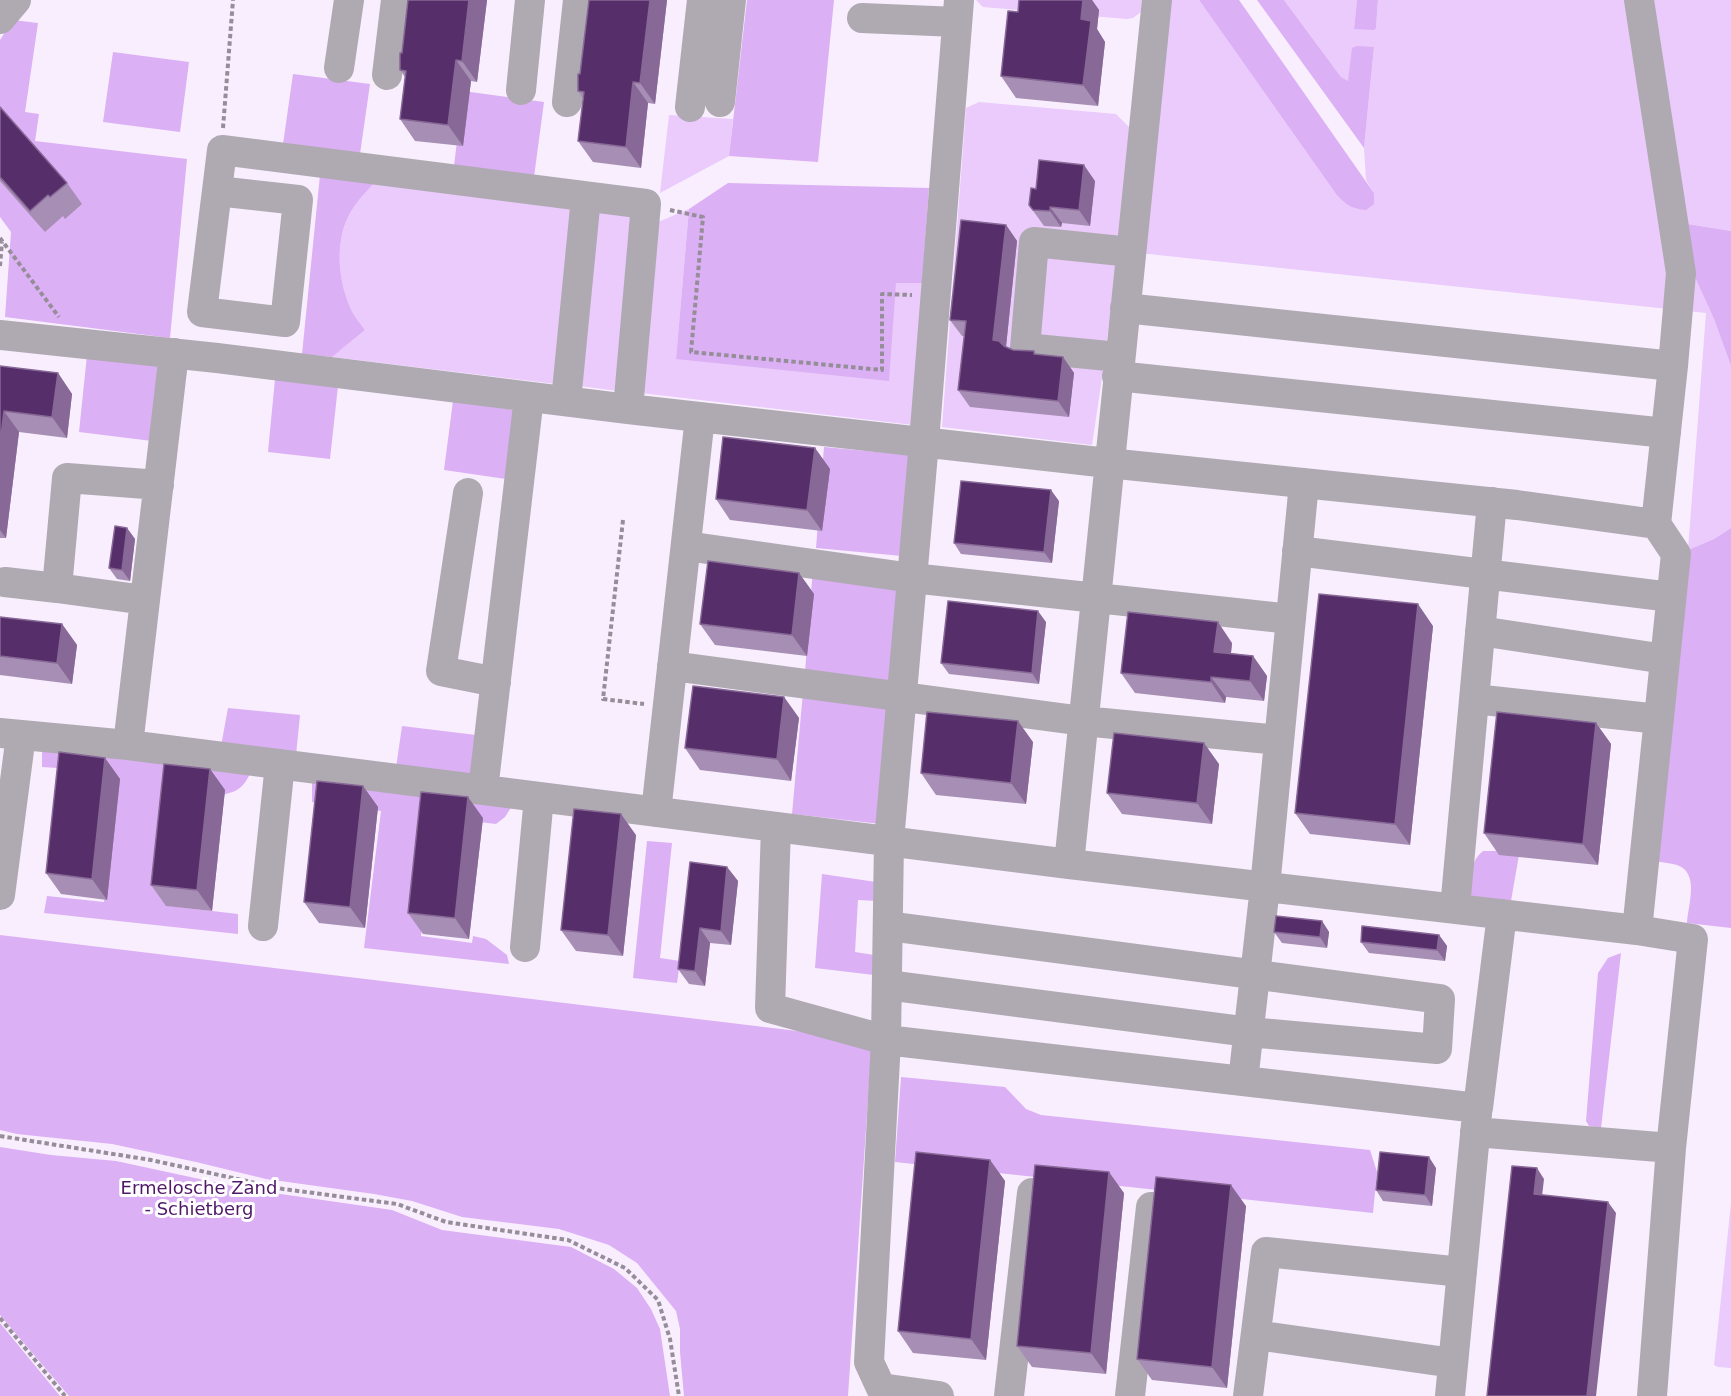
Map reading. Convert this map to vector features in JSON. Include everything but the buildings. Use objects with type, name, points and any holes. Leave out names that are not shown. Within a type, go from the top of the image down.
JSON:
[{"type":"lane","points":[[0,20],[16,0]]},
{"type":"lane","points":[[339,68],[349,0]]},
{"type":"lane","points":[[387,75],[396,0]]},
{"type":"lane","points":[[521,90],[530,0]]},
{"type":"lane","points":[[567,102],[578,0]]},
{"type":"lane","points":[[690,108],[702,0]]},
{"type":"lane","points":[[720,102],[732,0]]},
{"type":"lane","points":[[1069,864],[1108,463],[1157,0]]},
{"type":"lane","points":[[1637,930],[1676,554],[1656,524],[1681,273],[1639,0]]},
{"type":"lane","points":[[862,18],[958,11],[924,442],[889,841],[886,1040],[869,1362],[881,1388],[939,1396]]},
{"type":"lane","points":[[216,191],[297,200],[285,322],[202,312],[216,191],[222,150],[646,204],[628,409]]},
{"type":"lane","points":[[566,401],[586,197]]},
{"type":"lane","points":[[1131,252],[1034,242],[1025,348],[1118,366],[1666,434]]},
{"type":"lane","points":[[1125,308],[1673,366]]},
{"type":"lane","points":[[0,335],[174,353],[628,409],[1108,463],[1492,502],[1656,524]]},
{"type":"lane","points":[[128,745],[174,353]]},
{"type":"lane","points":[[483,790],[529,397]]},
{"type":"lane","points":[[656,812],[700,417]]},
{"type":"lane","points":[[57,588],[67,478],[159,485]]},
{"type":"lane","points":[[1243,1081],[1265,886],[1304,483]]},
{"type":"lane","points":[[468,493],[441,671],[496,682]]},
{"type":"lane","points":[[1455,908],[1492,502]]},
{"type":"lane","points":[[686,546],[912,578],[1291,619]]},
{"type":"lane","points":[[1297,551],[1671,597]]},
{"type":"lane","points":[[5,582],[145,600]]},
{"type":"lane","points":[[1480,631],[1665,659]]},
{"type":"lane","points":[[672,666],[1083,721],[1279,740]]},
{"type":"lane","points":[[1474,699],[1659,719]]},
{"type":"lane","points":[[0,895],[11,734],[128,745],[1069,864],[1455,908],[1693,939],[1671,1148],[1652,1396]]},
{"type":"lane","points":[[263,926],[280,764]]},
{"type":"lane","points":[[525,947],[539,797]]},
{"type":"lane","points":[[776,827],[770,1008],[886,1040],[1243,1081],[1477,1120],[1671,1148]]},
{"type":"lane","points":[[1450,1396],[1477,1120],[1502,914]]},
{"type":"lane","points":[[887,985],[1249,1032],[1437,1048],[1440,999],[888,926]]},
{"type":"lane","points":[[1009,1396],[1032,1193]]},
{"type":"lane","points":[[1130,1396],[1151,1208]]},
{"type":"lane","points":[[1248,1396],[1266,1252],[1462,1272]]},
{"type":"lane","points":[[1256,1335],[1453,1363]]},
{"type":"path","points":[[222,150],[233,0]]},
{"type":"path","points":[[646,204],[702,217],[691,352],[882,370],[882,294],[936,295]]},
{"type":"path","points":[[0,266],[1,240]]},
{"type":"path","points":[[1,240],[78,343]]},
{"type":"path","points":[[622,520],[603,699],[668,708]]},
{"type":"path","points":[[0,1136],[151,1160],[284,1189],[398,1203],[446,1222],[568,1240],[625,1268],[658,1300],[670,1339],[678,1396]]},
{"type":"path","points":[[0,1318],[65,1396]]},
{"type":"shaded area","points":[[976,0],[1142,0],[1141,12],[1127,19],[983,7]]},
{"type":"shaded area","points":[[1167,0],[1199,0],[1336,194],[1374,193],[1366,180],[1364,148],[1374,47],[1349,82],[1341,77],[1284,0],[1357,0],[1354,29],[1376,28],[1378,0],[1731,0],[1731,231],[1683,223],[1687,260],[1714,319],[1731,366],[1731,528],[1714,539],[1688,550],[1706,313],[1139,253]]},
{"type":"shaded area","points":[[979,102],[1116,114],[1130,128],[1120,236],[1038,234],[1018,351],[1098,367],[1103,371],[1092,445],[942,427],[966,108]]},
{"type":"shaded area","points":[[669,115],[733,119],[729,156],[660,193]]},
{"type":"shaded area","points":[[376,181],[574,207],[556,384],[332,357],[365,330],[353,313],[346,296],[341,273],[340,249],[349,215]]},
{"type":"shaded area","points":[[689,209],[676,359],[896,283],[922,283],[913,425],[641,393],[658,222]]},
{"type":"shaded area","points":[[596,210],[637,217],[618,391],[579,386]]},
{"type":"shaded area","points":[[1047,254],[1117,260],[1106,346],[1038,341]]},
{"type":"shaded area","points":[[1731,1203],[1731,1368],[1714,1365]]},
{"type":"green space","points":[[747,0],[834,0],[818,162],[729,156]]},
{"type":"green space","points":[[1199,0],[1239,0],[1374,193],[1374,204],[1366,210],[1353,207],[1336,194]]},
{"type":"green space","points":[[1257,0],[1284,0],[1341,77],[1348,81],[1352,48],[1374,47],[1364,148]]},
{"type":"green space","points":[[1357,0],[1378,0],[1374,30],[1354,29]]},
{"type":"green space","points":[[13,20],[38,23],[25,112],[39,114],[35,141],[187,159],[170,338],[5,317],[11,232],[0,217],[0,40]]},
{"type":"green space","points":[[113,52],[189,62],[180,132],[103,122]]},
{"type":"green space","points":[[293,74],[370,84],[360,154],[283,144]]},
{"type":"green space","points":[[463,91],[544,102],[534,177],[454,166]]},
{"type":"green space","points":[[320,175],[376,181],[349,215],[340,249],[341,273],[346,296],[353,313],[365,330],[332,357],[302,354]]},
{"type":"green space","points":[[728,183],[929,188],[922,283],[896,283],[889,381],[676,359],[689,209]]},
{"type":"green space","points":[[1682,223],[1731,231],[1731,366],[1714,319],[1687,260]]},
{"type":"green space","points":[[87,355],[158,364],[152,441],[79,432]]},
{"type":"green space","points":[[275,379],[338,386],[330,459],[268,452]]},
{"type":"green space","points":[[453,401],[514,410],[506,479],[444,470]]},
{"type":"green space","points":[[824,447],[910,455],[902,556],[816,548]]},
{"type":"green space","points":[[1731,528],[1731,928],[1687,923],[1691,890],[1688,875],[1677,865],[1653,861],[1688,550],[1714,539]]},
{"type":"green space","points":[[813,567],[898,576],[891,681],[805,672]]},
{"type":"green space","points":[[803,692],[891,702],[881,824],[792,814]]},
{"type":"green space","points":[[228,708],[300,715],[296,755],[221,746]]},
{"type":"green space","points":[[402,726],[476,735],[471,777],[396,768]]},
{"type":"green space","points":[[42,749],[250,774],[240,788],[225,794],[169,906],[238,914],[238,934],[44,913],[47,896],[104,902],[118,784],[58,776],[57,768],[42,767]]},
{"type":"green space","points":[[312,782],[512,806],[505,817],[496,824],[436,817],[421,936],[472,943],[473,936],[486,939],[507,955],[509,964],[364,948],[381,811],[312,802]]},
{"type":"green space","points":[[647,841],[672,843],[660,958],[680,961],[677,983],[633,978]]},
{"type":"green space","points":[[1483,851],[1519,855],[1511,901],[1470,896],[1473,866],[1478,855]]},
{"type":"green space","points":[[822,874],[876,882],[897,902],[858,900],[855,952],[893,958],[891,977],[815,968]]},
{"type":"green space","points":[[0,935],[872,1040],[848,1396],[684,1396],[680,1329],[676,1311],[637,1263],[609,1245],[559,1229],[462,1217],[412,1201],[266,1179],[112,1144],[17,1134],[0,1130]]},
{"type":"green space","points":[[1621,953],[1601,1128],[1589,1126],[1586,1121],[1598,973],[1608,958]]},
{"type":"green space","points":[[901,1077],[1005,1087],[1026,1109],[1041,1115],[1370,1150],[1377,1172],[1373,1213],[895,1162]]},
{"type":"green space","name":"Ermelosche Zand - Schietberg","points":[[0,1147],[51,1155],[116,1161],[246,1189],[392,1210],[442,1230],[571,1247],[614,1269],[637,1288],[651,1309],[660,1329],[670,1396],[69,1396],[0,1315]]},
{"type":"green space","points":[[0,1323],[60,1396],[0,1396]]}]
